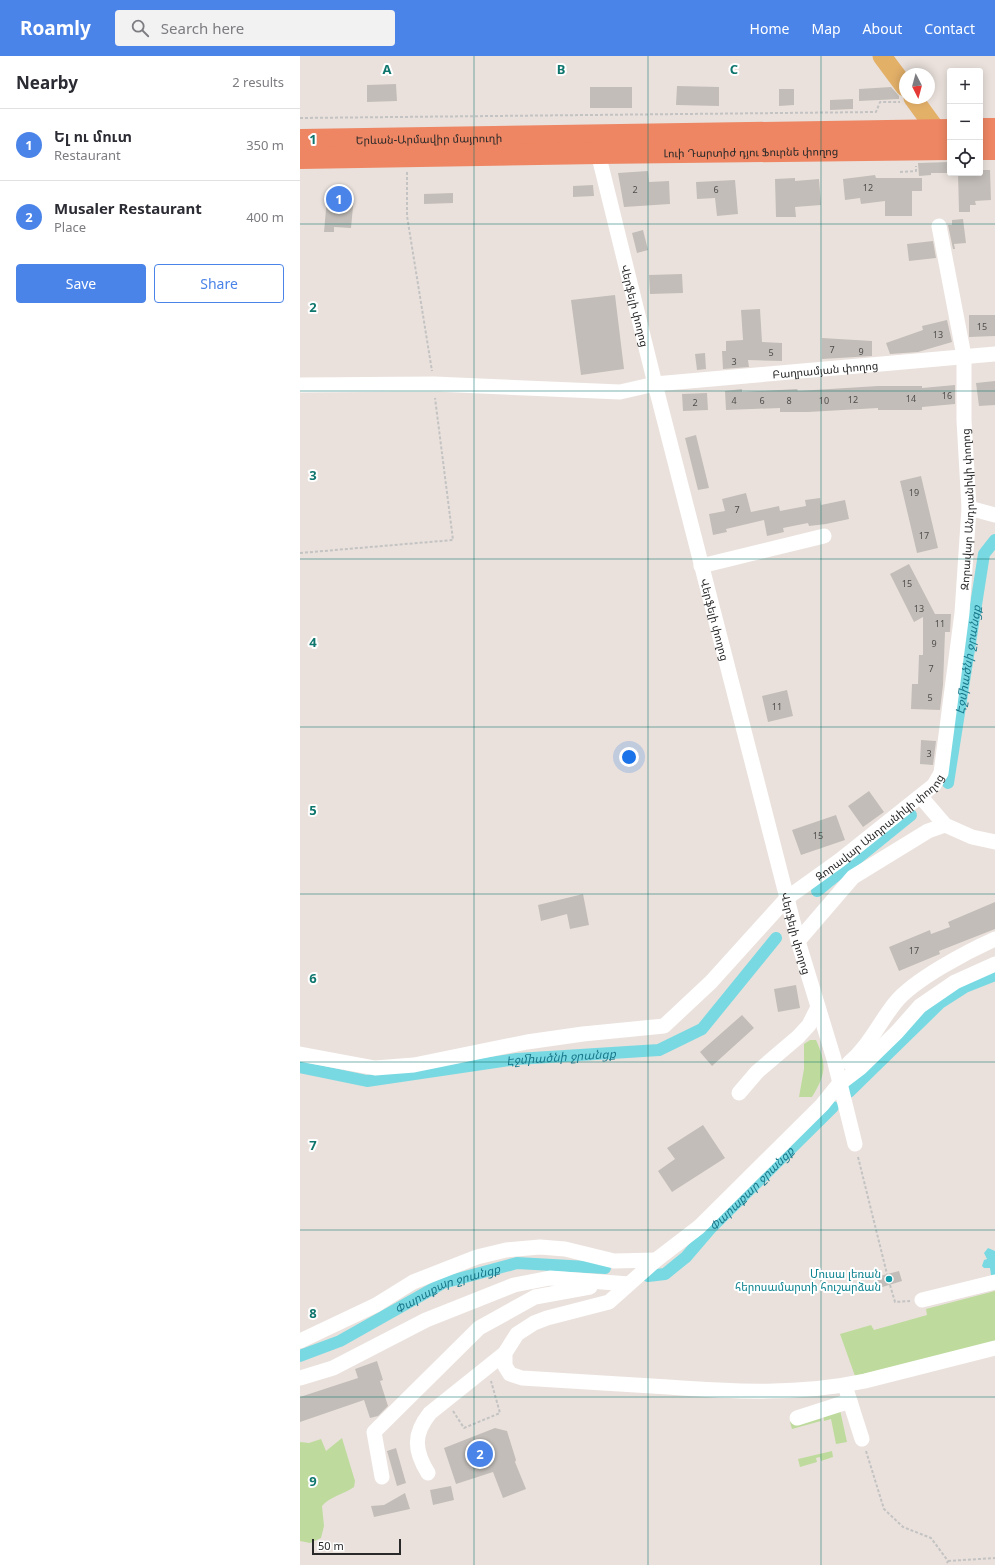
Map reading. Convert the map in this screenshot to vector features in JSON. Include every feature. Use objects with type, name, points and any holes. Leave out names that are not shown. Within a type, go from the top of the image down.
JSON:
[{"type":"highway","points":[[983,129],[995,129]]},
{"type":"highway","name":"Լուի Դարտիժ դյու Ֆուրնե փողոց","points":[[555,145],[944,130]]},
{"type":"highway","name":"Երևան-Արմավիր մայրուղի","points":[[300,140],[555,145]]},
{"type":"highway","name":"Երևան-Արմավիր մայրուղի","points":[[300,158],[406,156],[507,145]]},
{"type":"highway","name":"Լուի Դարտիժ դյու Ֆուրնե փողոց","points":[[555,145],[598,153],[947,149]]},
{"type":"highway","points":[[983,149],[995,148]]},
{"type":"main road","points":[[882,56],[899,84]]},
{"type":"main road","points":[[915,104],[944,130]]},
{"type":"street","name":"Վերֆելի փողոց","points":[[598,153],[655,384],[798,942],[834,1059],[855,1144]]},
{"type":"street","name":"Զորավար Անդրանիկի փողոց","points":[[300,1054],[375,1068],[383,1068],[414,1065],[527,1042],[576,1035],[664,1026],[712,982],[787,898],[833,867],[934,785],[941,773],[962,613],[969,508],[964,420],[964,356],[939,226]]},
{"type":"street","name":"Բաղրամյան փողոց","points":[[300,385],[434,384],[620,392],[655,384],[995,354]]},
{"type":"street","points":[[969,508],[995,515]]},
{"type":"street","points":[[702,566],[824,536]]},
{"type":"street","points":[[921,797],[945,825],[972,837],[995,842]]},
{"type":"street","points":[[798,942],[852,876],[928,830],[945,825]]},
{"type":"street","points":[[833,867],[852,876]]},
{"type":"street","points":[[849,1063],[866,1046],[896,1002],[905,994],[928,976],[995,939]]},
{"type":"street","points":[[428,1473],[421,1461],[417,1448],[420,1425],[430,1413],[505,1353],[517,1334],[534,1322],[609,1302],[656,1260],[699,1227],[822,1105],[839,1084],[866,1062],[920,1006],[955,982],[995,964]]},
{"type":"street","points":[[739,1093],[756,1072],[798,1037],[809,1025],[818,1008]]},
{"type":"street","points":[[834,1059],[849,1063],[866,1062]]},
{"type":"street","points":[[300,1341],[376,1305],[413,1282],[477,1257],[506,1250],[540,1247],[565,1249],[614,1261],[656,1260]]},
{"type":"street","points":[[300,1378],[333,1368],[426,1320],[514,1285],[550,1278],[608,1284],[628,1284]]},
{"type":"street","points":[[922,1300],[995,1282]]},
{"type":"street","points":[[382,1477],[374,1432],[479,1328],[535,1297],[608,1284]]},
{"type":"street","points":[[505,1353],[505,1366],[510,1374],[522,1378],[742,1392],[780,1392],[845,1386],[995,1348]]},
{"type":"street","points":[[845,1386],[862,1439]]},
{"type":"street","points":[[797,1418],[850,1401]]},
{"type":"path","points":[[300,118],[876,112],[880,102],[899,98]]},
{"type":"path","points":[[300,553],[452,540],[434,384],[408,216],[406,156]]},
{"type":"path","points":[[900,172],[916,172]]},
{"type":"path","points":[[860,1163],[887,1274]]},
{"type":"path","points":[[890,1285],[895,1302],[922,1300]]},
{"type":"path","points":[[446,1400],[464,1428],[500,1413],[488,1367]]},
{"type":"path","points":[[862,1439],[884,1509],[904,1527],[931,1538],[948,1561]]},
{"type":"path","points":[[948,1561],[995,1558]]},
{"type":"path","points":[[946,1565],[948,1561]]},
{"type":"green space","points":[[810,1040],[816,1040],[820,1049],[823,1063],[822,1075],[817,1089],[812,1097],[799,1097],[804,1069],[804,1044]]},
{"type":"green space","points":[[995,1291],[995,1342],[855,1376],[840,1334],[871,1325],[874,1330],[927,1315],[926,1309]]},
{"type":"green space","points":[[840,1410],[847,1442],[836,1444],[831,1419],[824,1421],[823,1415]]},
{"type":"green space","points":[[819,1413],[821,1421],[792,1429],[790,1422]]},
{"type":"green space","points":[[342,1438],[355,1481],[354,1487],[329,1500],[322,1506],[324,1526],[321,1538],[310,1543],[300,1541],[300,1442],[309,1443],[321,1439],[326,1451]]},
{"type":"green space","points":[[832,1451],[833,1457],[821,1461],[820,1457],[816,1458],[817,1462],[800,1467],[798,1459]]},
{"type":"water","points":[[988,1248],[995,1251],[995,1276],[991,1275],[990,1268],[984,1268],[982,1266],[984,1260],[987,1259],[984,1253]]},
{"type":"building","points":[[396,84],[397,101],[367,102],[367,85]]},
{"type":"building","points":[[677,86],[719,87],[719,106],[676,105]]},
{"type":"building","points":[[590,87],[632,87],[632,108],[590,108]]},
{"type":"building","points":[[891,87],[899,96],[899,99],[859,101],[859,89]]},
{"type":"building","points":[[779,89],[794,89],[794,105],[779,106]]},
{"type":"building","points":[[853,99],[853,109],[830,110],[830,100]]},
{"type":"building","points":[[947,162],[947,173],[931,173],[931,175],[919,176],[918,163]]},
{"type":"building","points":[[983,170],[990,170],[991,200],[975,201],[976,205],[970,205],[970,212],[959,212],[958,176],[983,176]]},
{"type":"building","points":[[648,171],[649,182],[669,181],[670,204],[624,207],[618,173]]},
{"type":"building","points":[[875,175],[876,178],[922,178],[922,191],[912,191],[912,216],[885,216],[885,201],[861,204],[860,198],[845,200],[843,179]]},
{"type":"building","points":[[795,178],[795,181],[819,179],[821,205],[795,207],[796,217],[776,217],[775,179]]},
{"type":"building","points":[[735,180],[738,214],[717,216],[715,198],[697,199],[696,182]]},
{"type":"building","points":[[593,185],[594,196],[573,197],[573,186]]},
{"type":"building","points":[[453,193],[453,203],[424,204],[424,194]]},
{"type":"building","points":[[354,196],[351,228],[334,227],[334,232],[324,232],[327,198]]},
{"type":"building","points":[[963,219],[966,243],[954,244],[955,249],[953,249],[948,225],[952,225],[952,220]]},
{"type":"building","points":[[643,230],[648,250],[637,253],[632,233]]},
{"type":"building","points":[[933,241],[936,258],[909,261],[907,244]]},
{"type":"building","points":[[682,274],[683,293],[650,294],[649,275]]},
{"type":"building","points":[[615,295],[624,369],[581,375],[571,300]]},
{"type":"building","points":[[760,309],[762,342],[782,343],[782,361],[748,360],[749,367],[723,369],[722,351],[726,351],[726,341],[743,340],[741,310]]},
{"type":"building","points":[[969,315],[995,315],[995,336],[969,337]]},
{"type":"building","points":[[947,320],[952,342],[918,352],[890,354],[886,343],[923,330],[922,326]]},
{"type":"building","points":[[822,338],[872,341],[872,356],[822,359]]},
{"type":"building","points":[[705,353],[706,369],[697,370],[695,354]]},
{"type":"building","points":[[995,381],[995,405],[979,406],[976,383]]},
{"type":"building","points":[[955,385],[955,404],[922,407],[922,410],[878,410],[878,408],[780,412],[780,408],[726,410],[725,391],[742,389],[742,392],[797,389],[798,391],[878,386],[922,386],[922,388]]},
{"type":"building","points":[[707,393],[708,410],[683,411],[682,394]]},
{"type":"building","points":[[696,435],[709,488],[698,490],[685,438]]},
{"type":"building","points":[[921,476],[938,548],[917,553],[900,481]]},
{"type":"building","points":[[746,493],[751,512],[779,506],[780,511],[806,506],[805,500],[820,498],[821,505],[845,500],[849,519],[826,524],[809,526],[808,523],[783,528],[784,532],[767,536],[764,520],[726,529],[727,532],[713,535],[709,514],[725,511],[722,499]]},
{"type":"building","points":[[909,564],[935,614],[951,614],[950,632],[945,632],[943,685],[940,710],[911,709],[912,684],[918,684],[919,655],[923,655],[923,617],[914,622],[890,574]]},
{"type":"building","points":[[787,690],[793,716],[768,722],[762,696]]},
{"type":"building","points":[[921,740],[936,741],[933,765],[920,764]]},
{"type":"building","points":[[869,791],[884,812],[863,827],[848,806]]},
{"type":"building","points":[[836,815],[845,840],[801,855],[792,830]]},
{"type":"building","points":[[583,894],[589,925],[570,929],[567,914],[541,921],[538,905]]},
{"type":"building","points":[[995,902],[995,929],[939,951],[940,954],[899,971],[889,947],[930,930],[931,934],[950,927],[948,922]]},
{"type":"building","points":[[796,985],[800,1008],[778,1012],[774,989]]},
{"type":"building","points":[[742,1015],[754,1028],[712,1066],[700,1052]]},
{"type":"building","points":[[703,1125],[725,1158],[672,1192],[658,1171],[675,1159],[667,1148]]},
{"type":"building","name":"Մուսա լեռան հերոսամարտի հուշարձան","points":[[899,1271],[902,1281],[879,1288],[876,1277]]},
{"type":"building","points":[[377,1361],[383,1380],[380,1381],[388,1406],[378,1416],[370,1418],[364,1400],[300,1422],[300,1397],[358,1378],[355,1369]]},
{"type":"building","points":[[495,1428],[507,1431],[516,1460],[515,1462],[526,1489],[503,1498],[493,1472],[456,1484],[444,1448]]},
{"type":"building","points":[[396,1448],[406,1483],[397,1486],[387,1451]]},
{"type":"building","points":[[451,1486],[454,1500],[433,1505],[430,1490]]},
{"type":"building","points":[[405,1493],[410,1509],[374,1517],[371,1506],[384,1505]]},
{"type":"waterway","name":"Էջմիածնի ջրանցք","points":[[948,783],[984,554],[995,540]]},
{"type":"waterway","name":"Էջմիածնի ջրանցք","points":[[817,891],[911,815]]},
{"type":"waterway","name":"Էջմիածնի ջրանցք","points":[[300,1067],[367,1081],[517,1059],[659,1050],[702,1029],[776,938]]},
{"type":"waterway","name":"Փարաքար ջրանցք","points":[[849,1092],[940,1003],[965,987],[995,975]]},
{"type":"waterway","name":"Փարաքար ջրանցք","points":[[648,1276],[665,1274],[686,1257],[710,1229],[833,1107]]},
{"type":"waterway","name":"Փարաքար ջրանցք","points":[[300,1356],[340,1341],[443,1283],[517,1263],[605,1268]]},
{"type":"place","name":"Ել ու մուտ","points":[[339,199]]},
{"type":"place","name":"Մուսա լեռան հերոսամարտի հուշարձան","points":[[889,1279]]},
{"type":"place","name":"Musaler Restaurant","points":[[480,1454]]}]
